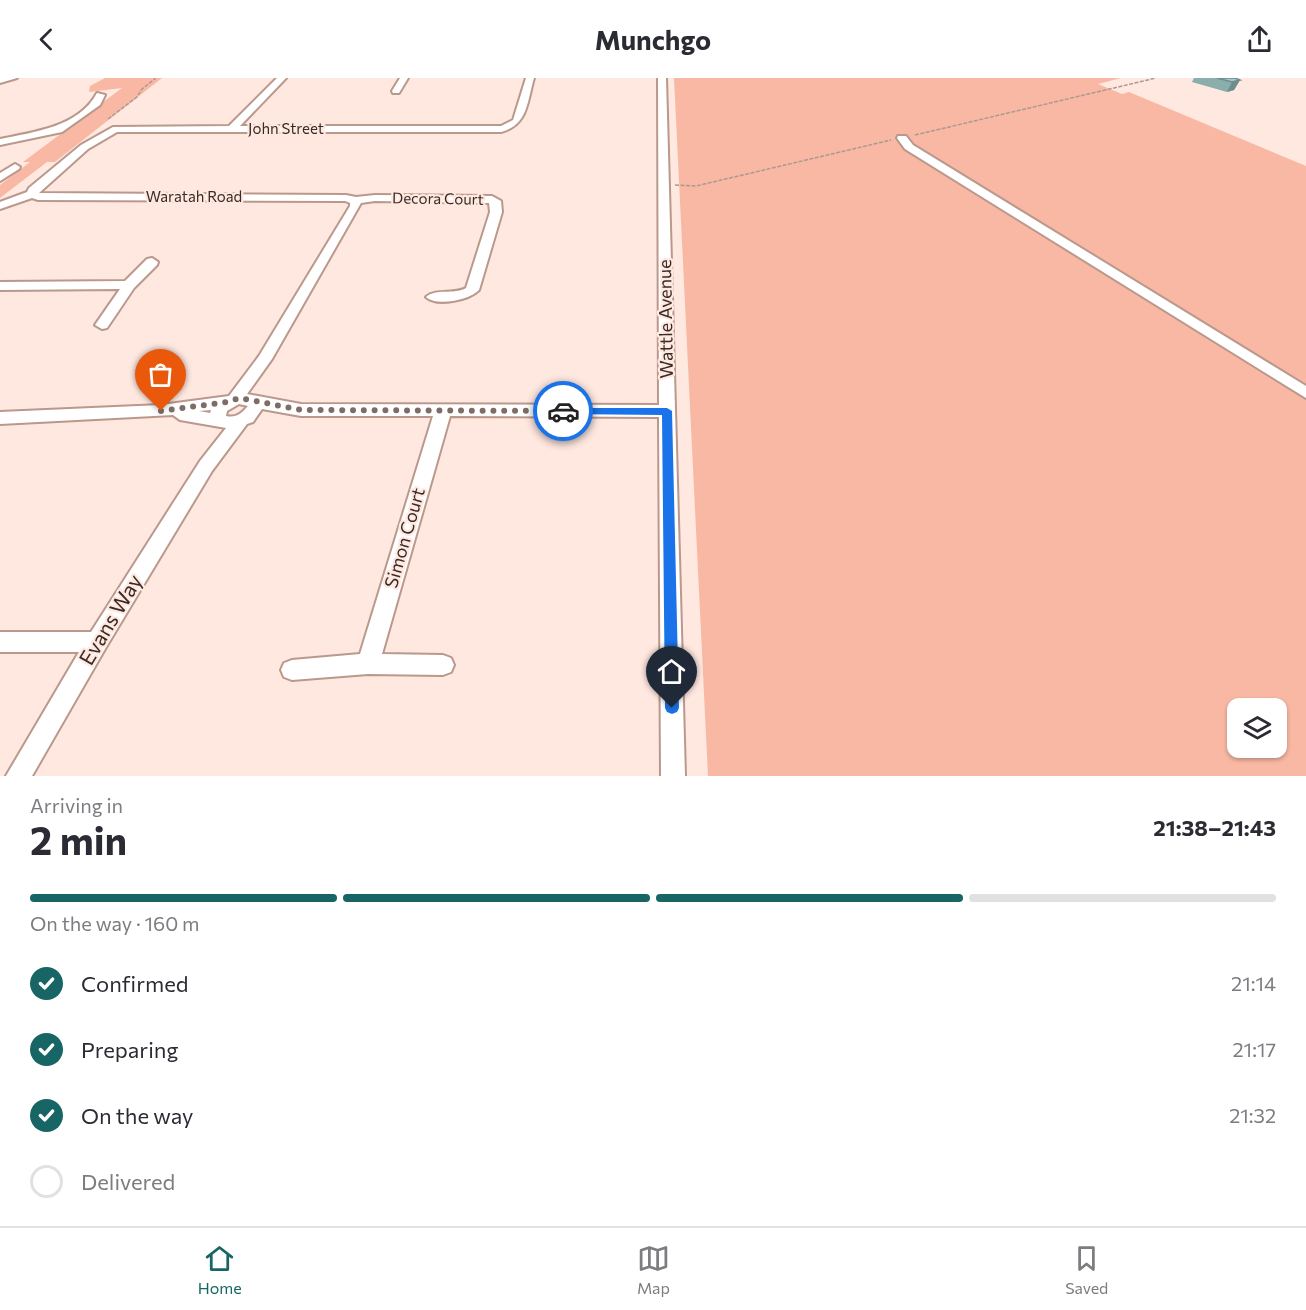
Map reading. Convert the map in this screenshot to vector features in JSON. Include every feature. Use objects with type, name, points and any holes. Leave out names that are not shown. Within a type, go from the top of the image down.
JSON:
[{"type":"street","points":[[0,80],[13,78]]},
{"type":"street","points":[[233,128],[282,78]]},
{"type":"street","points":[[396,91],[404,78]]},
{"type":"street","name":"John Street","points":[[33,194],[33,190],[107,132],[126,128],[501,129],[517,121],[530,78]]},
{"type":"street","name":"Wattle Avenue","points":[[662,78],[673,776]]},
{"type":"street","points":[[0,141],[59,130],[97,103],[100,95]]},
{"type":"street","points":[[902,138],[909,147],[1306,393]]},
{"type":"street","points":[[0,178],[15,167]]},
{"type":"street","points":[[0,206],[33,194]]},
{"type":"street","name":"Waratah Road","points":[[33,194],[38,197],[346,198],[355,201]]},
{"type":"street","name":"Decora Court","points":[[355,201],[375,198],[488,198],[495,201],[496,212],[472,290],[462,296],[433,297]]},
{"type":"street","points":[[230,401],[266,359],[356,206],[355,201]]},
{"type":"street","points":[[102,325],[129,285],[152,262]]},
{"type":"street","points":[[0,286],[129,285]]},
{"type":"street","points":[[253,401],[266,359]]},
{"type":"street","points":[[0,418],[161,411],[230,401],[253,401],[301,410]]},
{"type":"street","name":"Evans Way","points":[[206,466],[219,421],[218,411],[230,401]]},
{"type":"street","name":"Evans Way","points":[[18,776],[97,642],[206,466],[243,420],[255,410],[253,401]]},
{"type":"street","points":[[161,411],[219,421],[243,420],[301,410],[667,411]]},
{"type":"street","name":"Simon Court","points":[[368,664],[443,411]]},
{"type":"street","points":[[0,642],[97,642]]},
{"type":"street","points":[[292,670],[368,664],[443,665]]},
{"type":"shaded area","points":[[105,78],[162,78],[55,162],[47,162],[0,198],[0,185],[30,162],[23,162],[122,88],[89,92],[90,86]]},
{"type":"shaded area","points":[[674,78],[1121,78],[1098,84],[1122,94],[1129,92],[1306,166],[1306,776],[708,776]]},
{"type":"building","points":[[1217,78],[1235,78],[1240,80],[1232,82]]},
{"type":"way so far","points":[[161,411],[227,402],[240,398],[301,410],[563,411]]},
{"type":"route","points":[[563,411],[667,411],[672,708]]}]
